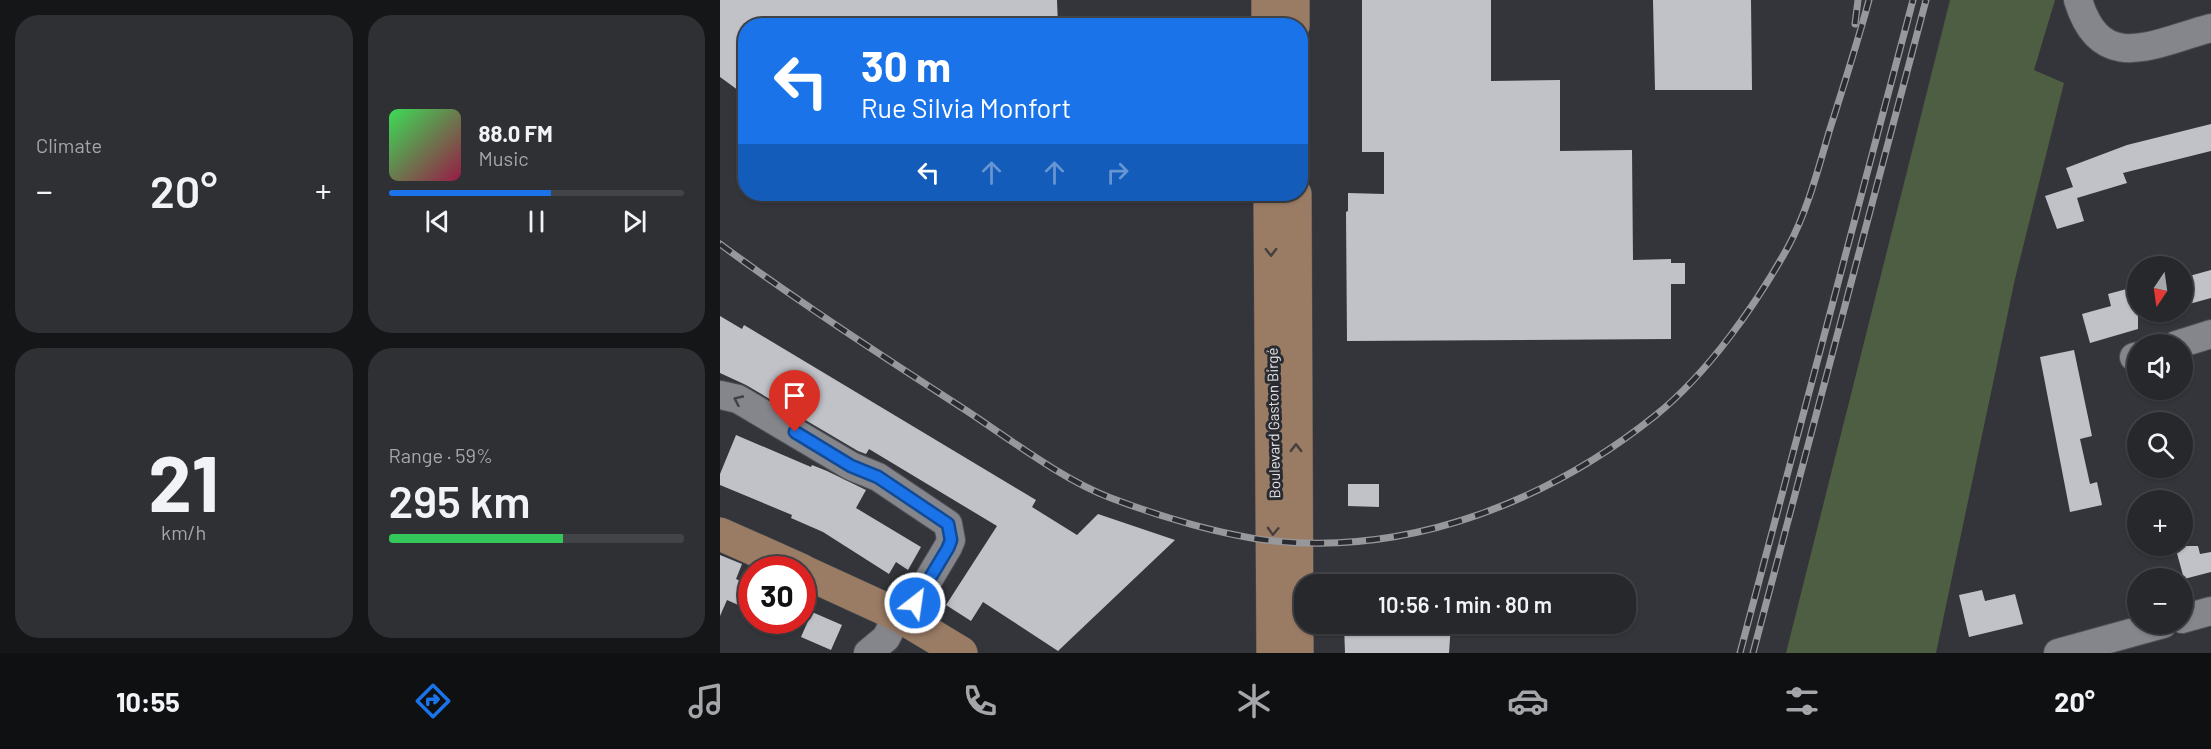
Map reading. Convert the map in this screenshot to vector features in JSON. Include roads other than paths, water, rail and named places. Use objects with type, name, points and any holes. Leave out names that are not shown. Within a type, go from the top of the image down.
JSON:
[{"type":"main road","points":[[1268,0],[1268,18]]},
{"type":"main road","points":[[1293,0],[1293,18]]},
{"type":"main road","name":"Boulevard Gaston Birgé","points":[[1270,201],[1274,653]]},
{"type":"main road","name":"Boulevard Gaston Birgé","points":[[1295,201],[1297,653]]},
{"type":"main road","points":[[720,534],[770,556]]},
{"type":"main road","points":[[816,577],[902,617],[960,653]]},
{"type":"street","points":[[2078,0],[2084,20],[2100,41],[2110,46],[2128,49],[2211,28]]},
{"type":"street","points":[[2193,340],[2211,334]]},
{"type":"street","points":[[720,395],[738,399],[851,466],[878,477],[948,524],[951,540],[948,548],[902,617],[886,638],[868,653]]},
{"type":"street","points":[[2193,616],[2211,611]]},
{"type":"street","points":[[2058,653],[2127,634]]},
{"type":"railway","points":[[1855,24],[1858,0]]},
{"type":"railway","points":[[720,244],[811,309],[1038,459],[1074,481],[1111,498],[1191,524],[1234,535],[1274,541],[1326,543],[1377,539],[1428,530],[1477,515],[1525,496],[1571,473],[1656,415],[1712,359],[1761,292],[1801,220],[1869,0]]},
{"type":"railway","points":[[1740,653],[1913,0]]},
{"type":"railway","points":[[1753,653],[1926,0]]}]
